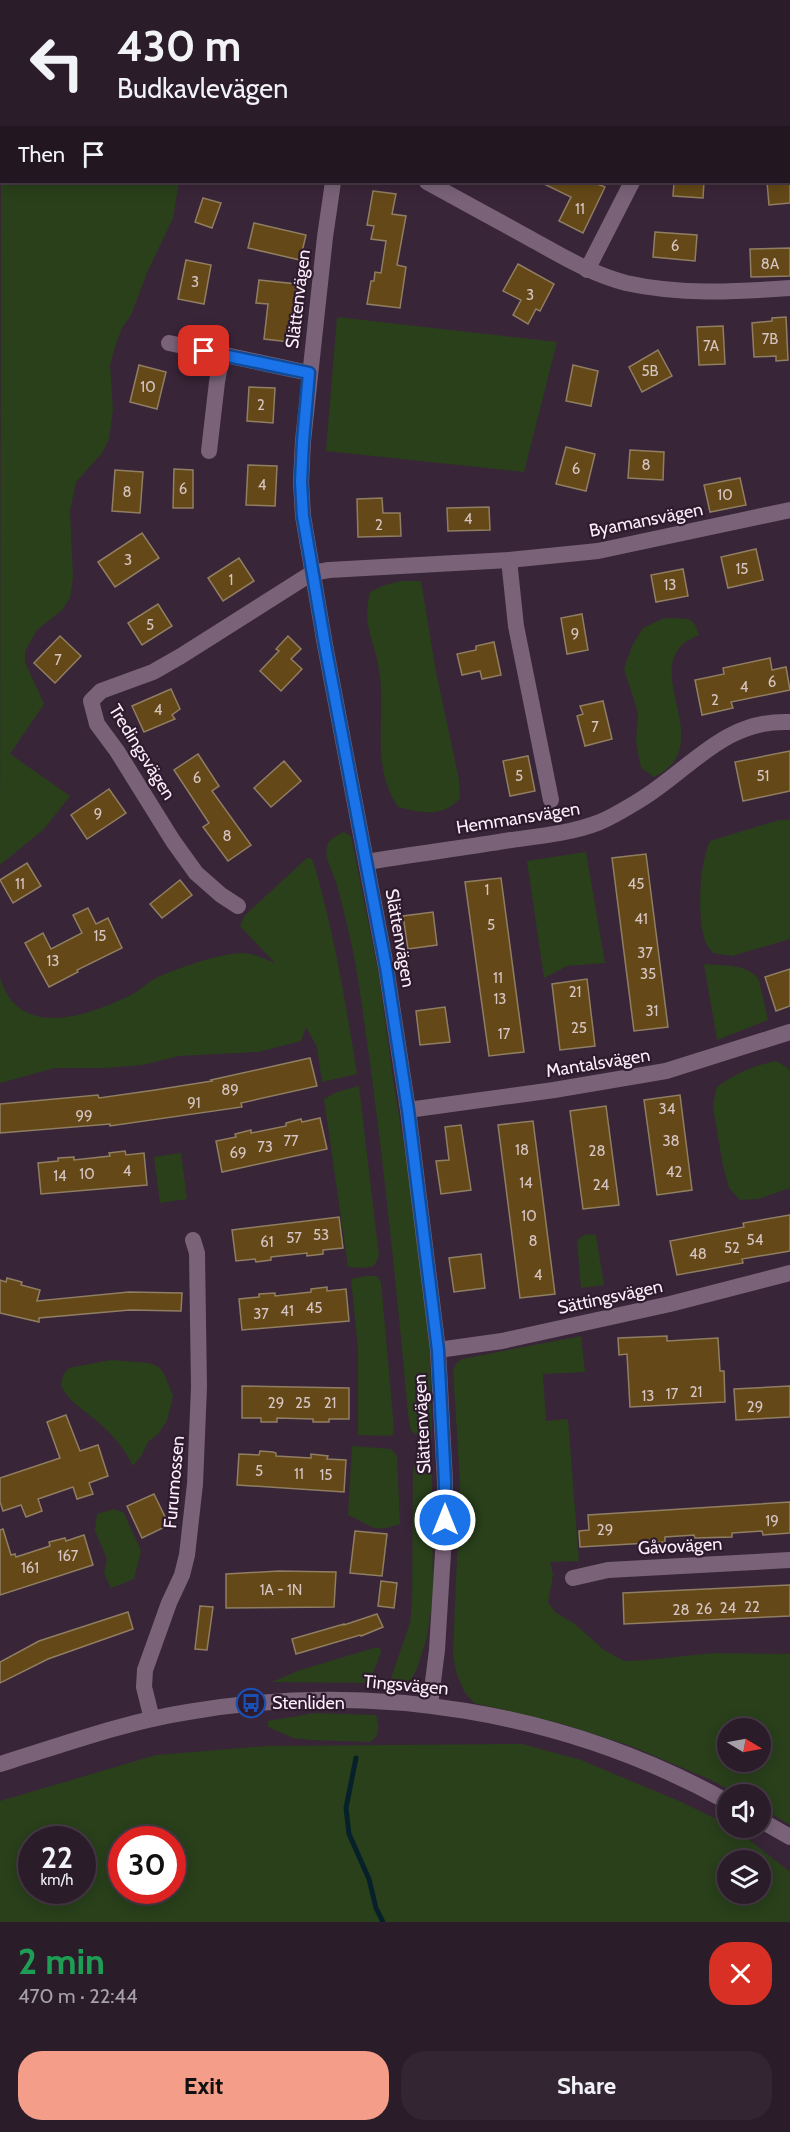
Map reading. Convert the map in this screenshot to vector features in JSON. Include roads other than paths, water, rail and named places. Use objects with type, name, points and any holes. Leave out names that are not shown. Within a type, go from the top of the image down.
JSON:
[{"type":"street","name":"Slättenvägen","points":[[333,183],[309,373],[301,482],[303,516],[386,967],[408,1110],[438,1350],[445,1520],[437,1650],[430,1705]]},
{"type":"street","points":[[429,183],[587,270],[626,283],[660,288],[730,292],[790,288]]},
{"type":"street","points":[[587,270],[631,183]]},
{"type":"street","points":[[169,343],[309,373]]},
{"type":"street","points":[[209,451],[222,355]]},
{"type":"street","name":"Byamansvägen","points":[[312,573],[329,570],[509,560],[598,551],[790,510]]},
{"type":"street","points":[[509,560],[516,626],[551,800]]},
{"type":"street","name":"Tredingsvägen","points":[[238,906],[221,895],[196,873],[172,841],[117,751],[97,724],[91,701],[101,691],[153,672],[181,656],[312,573]]},
{"type":"street","name":"Hemmansvägen","points":[[367,862],[560,833],[593,825],[618,814],[644,798],[694,759],[737,732],[760,723],[790,722]]},
{"type":"street","name":"Mantalsvägen","points":[[408,1110],[554,1090],[666,1071],[790,1032]]},
{"type":"street","name":"Furumossen","points":[[152,1719],[144,1687],[145,1670],[149,1653],[184,1565],[195,1484],[199,1387],[197,1253],[193,1240]]},
{"type":"street","name":"Sättingsvägen","points":[[438,1350],[502,1341],[670,1304],[790,1273]]},
{"type":"street","name":"Gåvovägen","points":[[573,1578],[608,1570],[790,1560]]},
{"type":"street","name":"Tingsvägen","points":[[0,1764],[152,1719],[187,1712],[251,1703],[349,1699],[430,1705],[531,1725],[601,1745],[653,1765],[717,1797]]},
{"type":"street","points":[[771,1826],[790,1837]]},
{"type":"waterway","points":[[356,1758],[346,1808],[349,1834],[369,1879],[376,1908],[383,1922]]},
{"type":"place","name":"Stenliden","points":[[251,1703]]}]
